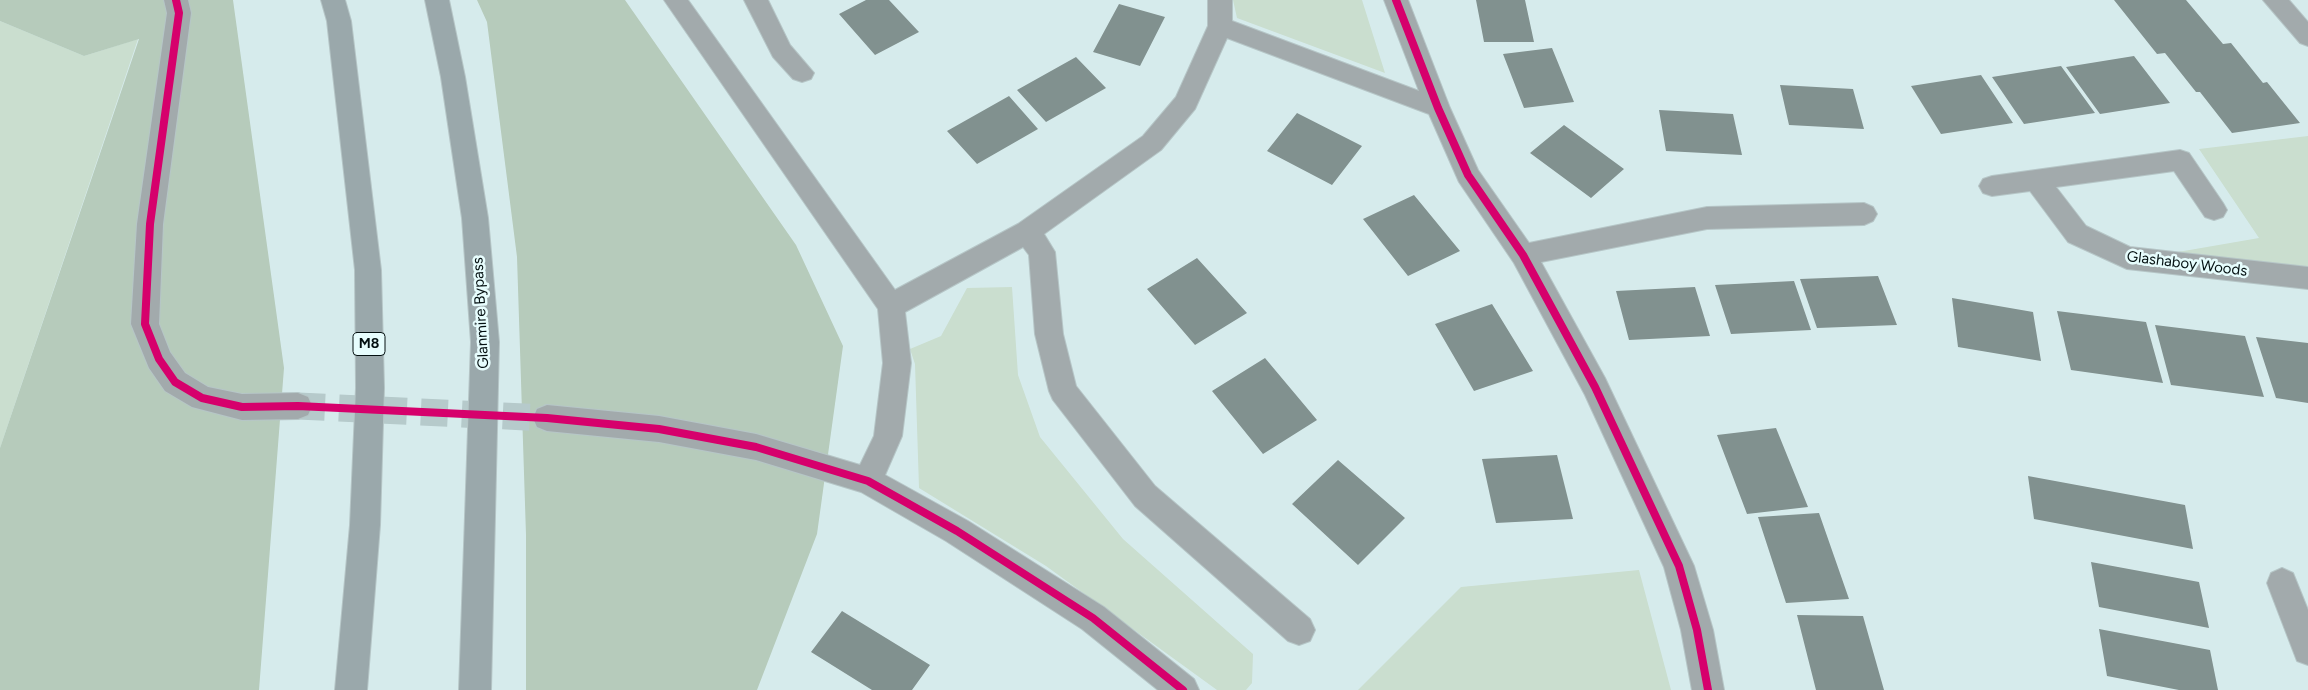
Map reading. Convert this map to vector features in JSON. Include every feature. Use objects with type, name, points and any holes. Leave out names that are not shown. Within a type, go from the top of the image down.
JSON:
[{"type":"highway","name":"M8","points":[[333,0],[338,21],[368,270],[370,388],[365,525],[351,690]]},
{"type":"highway","name":"Glanmire Bypass","points":[[437,0],[453,77],[474,218],[485,342],[475,690]]},
{"type":"street","points":[[176,0],[179,13],[150,224],[145,324],[159,358],[175,382],[202,398],[242,407],[298,406]]},
{"type":"street","points":[[676,0],[891,306],[898,363],[888,436],[868,481]]},
{"type":"street","points":[[756,0],[781,51],[802,73]]},
{"type":"street","points":[[891,306],[1027,232],[1152,143],[1186,102],[1220,26],[1220,0]]},
{"type":"street","points":[[1396,0],[1438,108],[1468,175],[1523,255],[1596,387],[1679,566],[1697,630],[1708,690]]},
{"type":"street","points":[[2276,0],[2308,37]]},
{"type":"street","points":[[1220,26],[1438,108]]},
{"type":"street","points":[[1992,186],[2180,160],[2214,210]]},
{"type":"street","name":"Glashaboy Woods","points":[[2036,180],[2077,234],[2126,258],[2308,278]]},
{"type":"street","points":[[1523,255],[1707,218],[1864,214]]},
{"type":"street","points":[[1027,232],[1042,252],[1049,334],[1063,391],[1144,496],[1299,630]]},
{"type":"street","points":[[547,418],[659,430],[756,447],[868,481],[957,530],[1085,613],[1183,690]]},
{"type":"street","points":[[2282,582],[2308,650]]},
{"type":"green space","points":[[0,0],[233,0],[284,368],[259,690],[0,690],[0,448],[139,39],[84,56],[0,21]]},
{"type":"green space","points":[[477,0],[625,0],[796,245],[843,346],[817,534],[757,690],[526,690],[526,535],[517,257],[487,22]]},
{"type":"green space","points":[[1233,0],[1362,0],[1385,73],[1237,18]]},
{"type":"green space","points":[[0,21],[84,56],[138,39],[0,448]]},
{"type":"green space","points":[[2308,136],[2308,267],[2255,265],[2178,252],[2259,238],[2199,149]]},
{"type":"green space","points":[[1012,287],[1018,375],[1040,437],[1123,539],[1253,654],[1252,683],[1246,690],[1217,690],[1046,566],[919,488],[915,364],[910,349],[941,336],[967,288]]},
{"type":"green space","points":[[1639,570],[1671,690],[1358,690],[1461,587]]},
{"type":"building","points":[[866,0],[889,0],[919,32],[875,55],[839,14]]},
{"type":"building","points":[[1476,0],[1525,0],[1534,42],[1484,42]]},
{"type":"building","points":[[2114,0],[2186,0],[2223,44],[2231,43],[2263,83],[2267,82],[2300,123],[2232,133],[2200,92],[2196,92],[2165,53],[2157,54]]},
{"type":"building","points":[[1119,4],[1165,17],[1140,66],[1093,52]]},
{"type":"building","points":[[1552,48],[1574,102],[1524,108],[1503,54]]},
{"type":"building","points":[[2134,56],[2170,103],[2100,114],[2066,67]]},
{"type":"building","points":[[1076,57],[1106,88],[1046,122],[1017,90]]},
{"type":"building","points":[[2061,66],[2095,113],[2024,124],[1992,77]]},
{"type":"building","points":[[1981,75],[2013,123],[1941,134],[1911,86]]},
{"type":"building","points":[[1780,85],[1853,89],[1864,129],[1789,125]]},
{"type":"building","points":[[1009,96],[1038,129],[977,164],[947,131]]},
{"type":"building","points":[[1659,110],[1733,114],[1742,155],[1666,151]]},
{"type":"building","points":[[1297,113],[1362,146],[1332,185],[1267,151]]},
{"type":"building","points":[[1564,125],[1624,169],[1591,198],[1530,153]]},
{"type":"building","points":[[1414,195],[1460,251],[1408,276],[1363,219]]},
{"type":"building","points":[[1197,258],[1247,313],[1195,345],[1147,289]]},
{"type":"building","points":[[1878,276],[1897,325],[1817,328],[1800,279]]},
{"type":"building","points":[[1794,281],[1811,330],[1731,334],[1715,285]]},
{"type":"building","points":[[1695,287],[1710,336],[1629,340],[1616,291]]},
{"type":"building","points":[[1952,298],[2033,312],[2041,361],[1958,347]]},
{"type":"building","points":[[1492,304],[1533,371],[1474,391],[1435,324]]},
{"type":"building","points":[[2057,311],[2146,322],[2163,383],[2071,370]]},
{"type":"building","points":[[2155,325],[2245,336],[2264,397],[2171,385]]},
{"type":"building","points":[[2256,337],[2308,343],[2308,403],[2276,398]]},
{"type":"building","points":[[1265,358],[1317,420],[1263,454],[1212,391]]},
{"type":"building","points":[[1776,428],[1808,507],[1747,514],[1717,435]]},
{"type":"building","points":[[1557,455],[1573,519],[1496,523],[1482,459]]},
{"type":"building","points":[[1338,460],[1405,518],[1358,565],[1292,504]]},
{"type":"building","points":[[2028,476],[2185,505],[2193,549],[2034,519]]},
{"type":"building","points":[[1819,513],[1849,599],[1786,603],[1758,517]]},
{"type":"building","points":[[2091,562],[2199,582],[2209,628],[2099,607]]},
{"type":"building","points":[[842,611],[930,665],[912,690],[872,690],[811,652]]},
{"type":"building","points":[[1797,615],[1863,616],[1884,690],[1816,690]]},
{"type":"building","points":[[2099,629],[2210,650],[2218,690],[2179,690],[2107,676]]},
{"type":"tunnel","points":[[298,406],[547,418]]},
{"type":"cycle path","points":[[176,0],[179,13],[150,224],[145,324],[159,359],[175,382],[202,398],[242,407],[298,406],[547,418],[659,429],[756,447],[868,481],[957,531],[1093,618],[1183,690]]},
{"type":"cycle path","points":[[1396,0],[1438,108],[1468,175],[1523,255],[1595,387],[1679,566],[1697,630],[1708,690]]}]
